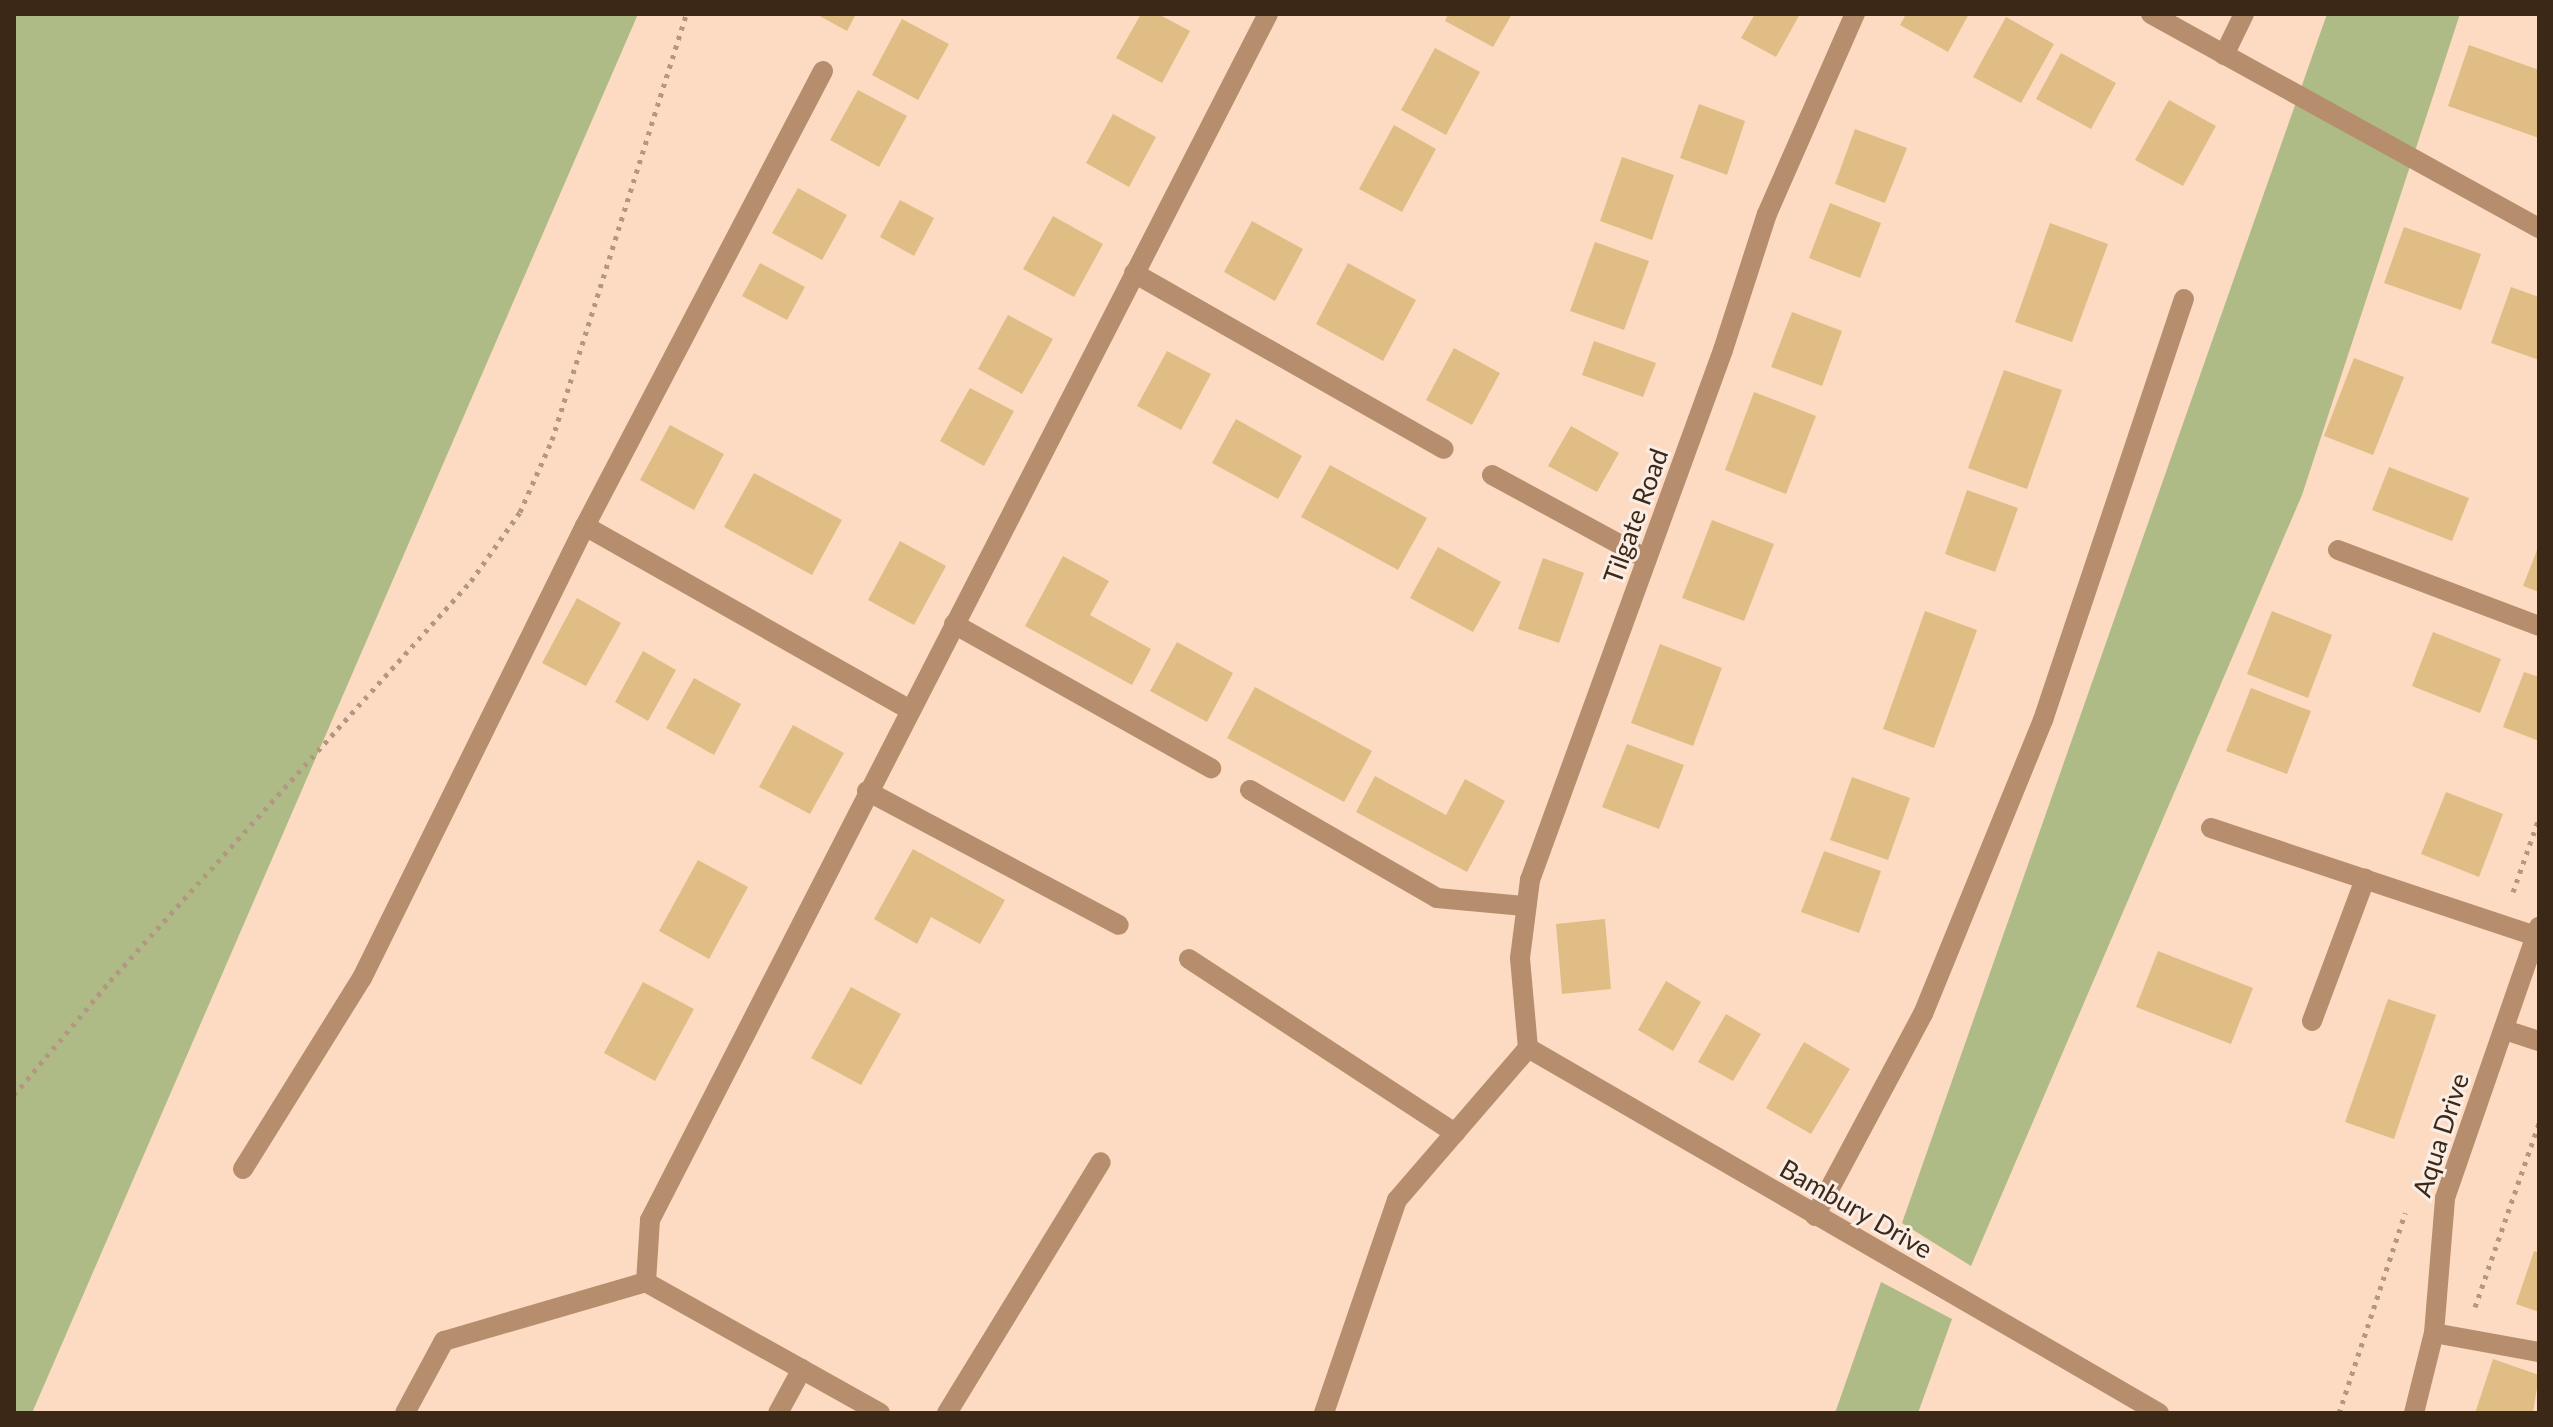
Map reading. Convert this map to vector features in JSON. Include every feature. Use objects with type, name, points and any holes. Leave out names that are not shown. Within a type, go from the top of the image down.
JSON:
[{"type":"street","points":[[646,1282],[650,1220],[909,709],[1268,14]]},
{"type":"street","name":"Tilgate Road","points":[[1528,1048],[1520,958],[1524,906],[1767,214],[1855,14]]},
{"type":"street","points":[[2151,14],[2539,228]]},
{"type":"street","points":[[2224,55],[2244,14]]},
{"type":"street","points":[[243,1169],[362,978],[585,526],[823,71]]},
{"type":"street","points":[[1134,273],[1444,449]]},
{"type":"street","points":[[1815,1216],[1923,1014],[2031,749],[2184,299]]},
{"type":"street","points":[[1492,475],[1647,559]]},
{"type":"street","points":[[585,526],[909,709]]},
{"type":"street","points":[[2338,550],[2539,626]]},
{"type":"street","points":[[954,624],[1211,768]]},
{"type":"street","points":[[1250,790],[1437,898],[1524,906]]},
{"type":"street","points":[[867,791],[1119,925]]},
{"type":"street","points":[[2211,828],[2537,931]]},
{"type":"street","points":[[2312,1021],[2365,879]]},
{"type":"street","name":"Aqua Drive","points":[[2414,1413],[2434,1333],[2445,1198],[2537,931]]},
{"type":"street","points":[[1189,959],[1455,1133]]},
{"type":"street","points":[[2505,1030],[2539,1041]]},
{"type":"street","points":[[1324,1413],[1397,1200],[1528,1048]]},
{"type":"street","name":"Bambury Drive","points":[[1528,1048],[2159,1413]]},
{"type":"street","points":[[947,1413],[1101,1162]]},
{"type":"street","points":[[405,1413],[444,1341],[646,1282],[880,1413]]},
{"type":"street","points":[[2434,1333],[2539,1352]]},
{"type":"street","points":[[778,1413],[802,1369]]},
{"type":"path","points":[[14,1095],[130,958],[471,581],[520,512],[552,440],[686,14]]},
{"type":"path","points":[[2466,1338],[2539,1123]]},
{"type":"green space","points":[[14,14],[638,14],[32,1413],[14,1413]]},
{"type":"green space","points":[[2327,14],[2460,14],[2302,495],[1971,1266],[1902,1223]]},
{"type":"green space","points":[[1881,1282],[1952,1319],[1918,1413],[1835,1413]]},
{"type":"building","points":[[816,14],[856,14],[847,31]]},
{"type":"building","points":[[1141,14],[1158,14],[1190,31],[1162,83],[1116,58]]},
{"type":"building","points":[[1448,14],[1512,14],[1493,47],[1445,21]]},
{"type":"building","points":[[1755,14],[1800,14],[1776,57],[1741,38]]},
{"type":"building","points":[[1906,14],[1969,14],[1948,52],[1900,25]]},
{"type":"building","points":[[2006,17],[2054,44],[2021,103],[1973,77]]},
{"type":"building","points":[[902,19],[949,44],[918,100],[872,75]]},
{"type":"building","points":[[2469,45],[2539,70],[2539,138],[2448,106]]},
{"type":"building","points":[[1435,48],[1480,72],[1446,135],[1401,110]]},
{"type":"building","points":[[2061,53],[2116,83],[2091,129],[2036,99]]},
{"type":"building","points":[[858,90],[907,116],[879,167],[830,140]]},
{"type":"building","points":[[2169,100],[2216,126],[2183,186],[2135,160]]},
{"type":"building","points":[[1699,104],[1745,121],[1727,175],[1680,158]]},
{"type":"building","points":[[1113,114],[1156,137],[1129,187],[1086,163]]},
{"type":"building","points":[[1394,125],[1436,149],[1402,212],[1359,189]]},
{"type":"building","points":[[1855,129],[1907,148],[1885,203],[1835,184]]},
{"type":"building","points":[[1622,157],[1674,175],[1652,240],[1600,221]]},
{"type":"building","points":[[798,188],[847,215],[822,260],[772,233]]},
{"type":"building","points":[[900,200],[934,218],[914,256],[880,237]]},
{"type":"building","points":[[1830,203],[1881,223],[1860,278],[1809,258]]},
{"type":"building","points":[[1053,216],[1103,244],[1074,297],[1023,269]]},
{"type":"building","points":[[1252,221],[1303,249],[1275,301],[1224,272]]},
{"type":"building","points":[[2050,223],[2108,244],[2072,342],[2015,322]]},
{"type":"building","points":[[2404,227],[2481,254],[2461,310],[2384,283]]},
{"type":"building","points":[[1595,242],[1649,261],[1624,330],[1570,311]]},
{"type":"building","points":[[760,263],[805,287],[787,320],[742,296]]},
{"type":"building","points":[[1348,263],[1416,300],[1383,361],[1316,324]]},
{"type":"building","points":[[2511,287],[2539,297],[2539,360],[2491,343]]},
{"type":"building","points":[[1792,312],[1842,331],[1822,386],[1771,367]]},
{"type":"building","points":[[1008,315],[1053,339],[1022,394],[978,369]]},
{"type":"building","points":[[1594,341],[1656,363],[1643,397],[1582,375]]},
{"type":"building","points":[[1454,348],[1500,373],[1472,425],[1426,400]]},
{"type":"building","points":[[1167,351],[1211,374],[1181,430],[1137,406]]},
{"type":"building","points":[[2354,358],[2404,377],[2373,455],[2324,436]]},
{"type":"building","points":[[2004,370],[2062,390],[2027,489],[1968,468]]},
{"type":"building","points":[[970,388],[1014,411],[984,466],[940,441]]},
{"type":"building","points":[[1754,392],[1816,416],[1786,494],[1725,470]]},
{"type":"building","points":[[1236,419],[1302,456],[1278,499],[1212,463]]},
{"type":"building","points":[[670,425],[724,454],[694,510],[640,480]]},
{"type":"building","points":[[1571,426],[1619,453],[1597,492],[1548,466]]},
{"type":"building","points":[[1330,465],[1427,518],[1398,570],[1301,517]]},
{"type":"building","points":[[2389,467],[2469,498],[2452,541],[2372,510]]},
{"type":"building","points":[[754,473],[842,520],[812,575],[724,527]]},
{"type":"building","points":[[1967,490],[2018,508],[1995,572],[1945,554]]},
{"type":"building","points":[[1712,520],[1774,544],[1744,621],[1682,598]]},
{"type":"building","points":[[900,541],[946,566],[914,625],[868,600]]},
{"type":"building","points":[[2539,545],[2539,592],[2523,586]]},
{"type":"building","points":[[1438,547],[1501,582],[1473,632],[1410,598]]},
{"type":"building","points":[[1063,556],[1109,581],[1090,615],[1151,649],[1132,685],[1025,626]]},
{"type":"building","points":[[1543,558],[1584,573],[1559,643],[1518,629]]},
{"type":"building","points":[[577,598],[621,623],[586,686],[542,663]]},
{"type":"building","points":[[1925,611],[1977,630],[1934,748],[1883,729]]},
{"type":"building","points":[[2272,611],[2332,635],[2308,698],[2247,674]]},
{"type":"building","points":[[2433,632],[2501,659],[2480,713],[2412,686]]},
{"type":"building","points":[[1177,642],[1233,673],[1207,722],[1150,691]]},
{"type":"building","points":[[1660,644],[1722,668],[1693,746],[1631,723]]},
{"type":"building","points":[[643,651],[676,670],[648,721],[615,702]]},
{"type":"building","points":[[2524,672],[2539,677],[2539,741],[2503,727]]},
{"type":"building","points":[[694,678],[741,704],[714,755],[666,728]]},
{"type":"building","points":[[1255,687],[1372,751],[1344,802],[1227,738]]},
{"type":"building","points":[[2251,688],[2311,711],[2287,774],[2226,751]]},
{"type":"building","points":[[793,725],[844,753],[810,814],[759,787]]},
{"type":"building","points":[[1627,744],[1684,765],[1659,829],[1602,807]]},
{"type":"building","points":[[1375,776],[1446,815],[1465,779],[1505,801],[1467,872],[1356,812]]},
{"type":"building","points":[[1852,777],[1910,798],[1888,860],[1830,840]]},
{"type":"building","points":[[2446,792],[2503,814],[2479,877],[2421,854]]},
{"type":"building","points":[[913,849],[1005,900],[980,944],[931,917],[917,944],[874,919]]},
{"type":"building","points":[[1824,851],[1881,871],[1859,933],[1801,912]]},
{"type":"building","points":[[698,860],[748,887],[709,959],[659,931]]},
{"type":"building","points":[[1605,919],[1611,989],[1562,994],[1556,924]]},
{"type":"building","points":[[2158,951],[2253,988],[2231,1044],[2136,1007]]},
{"type":"building","points":[[1666,981],[1701,1002],[1673,1051],[1638,1030]]},
{"type":"building","points":[[643,982],[694,1009],[655,1081],[604,1053]]},
{"type":"building","points":[[851,987],[901,1014],[861,1085],[811,1058]]},
{"type":"building","points":[[2388,999],[2436,1015],[2394,1139],[2345,1122]]},
{"type":"building","points":[[1726,1014],[1761,1034],[1733,1081],[1698,1062]]},
{"type":"building","points":[[1804,1042],[1850,1069],[1811,1134],[1766,1108]]},
{"type":"building","points":[[2534,1251],[2539,1253],[2539,1312],[2516,1304]]},
{"type":"building","points":[[2493,1359],[2539,1375],[2533,1413],[2475,1413]]}]
